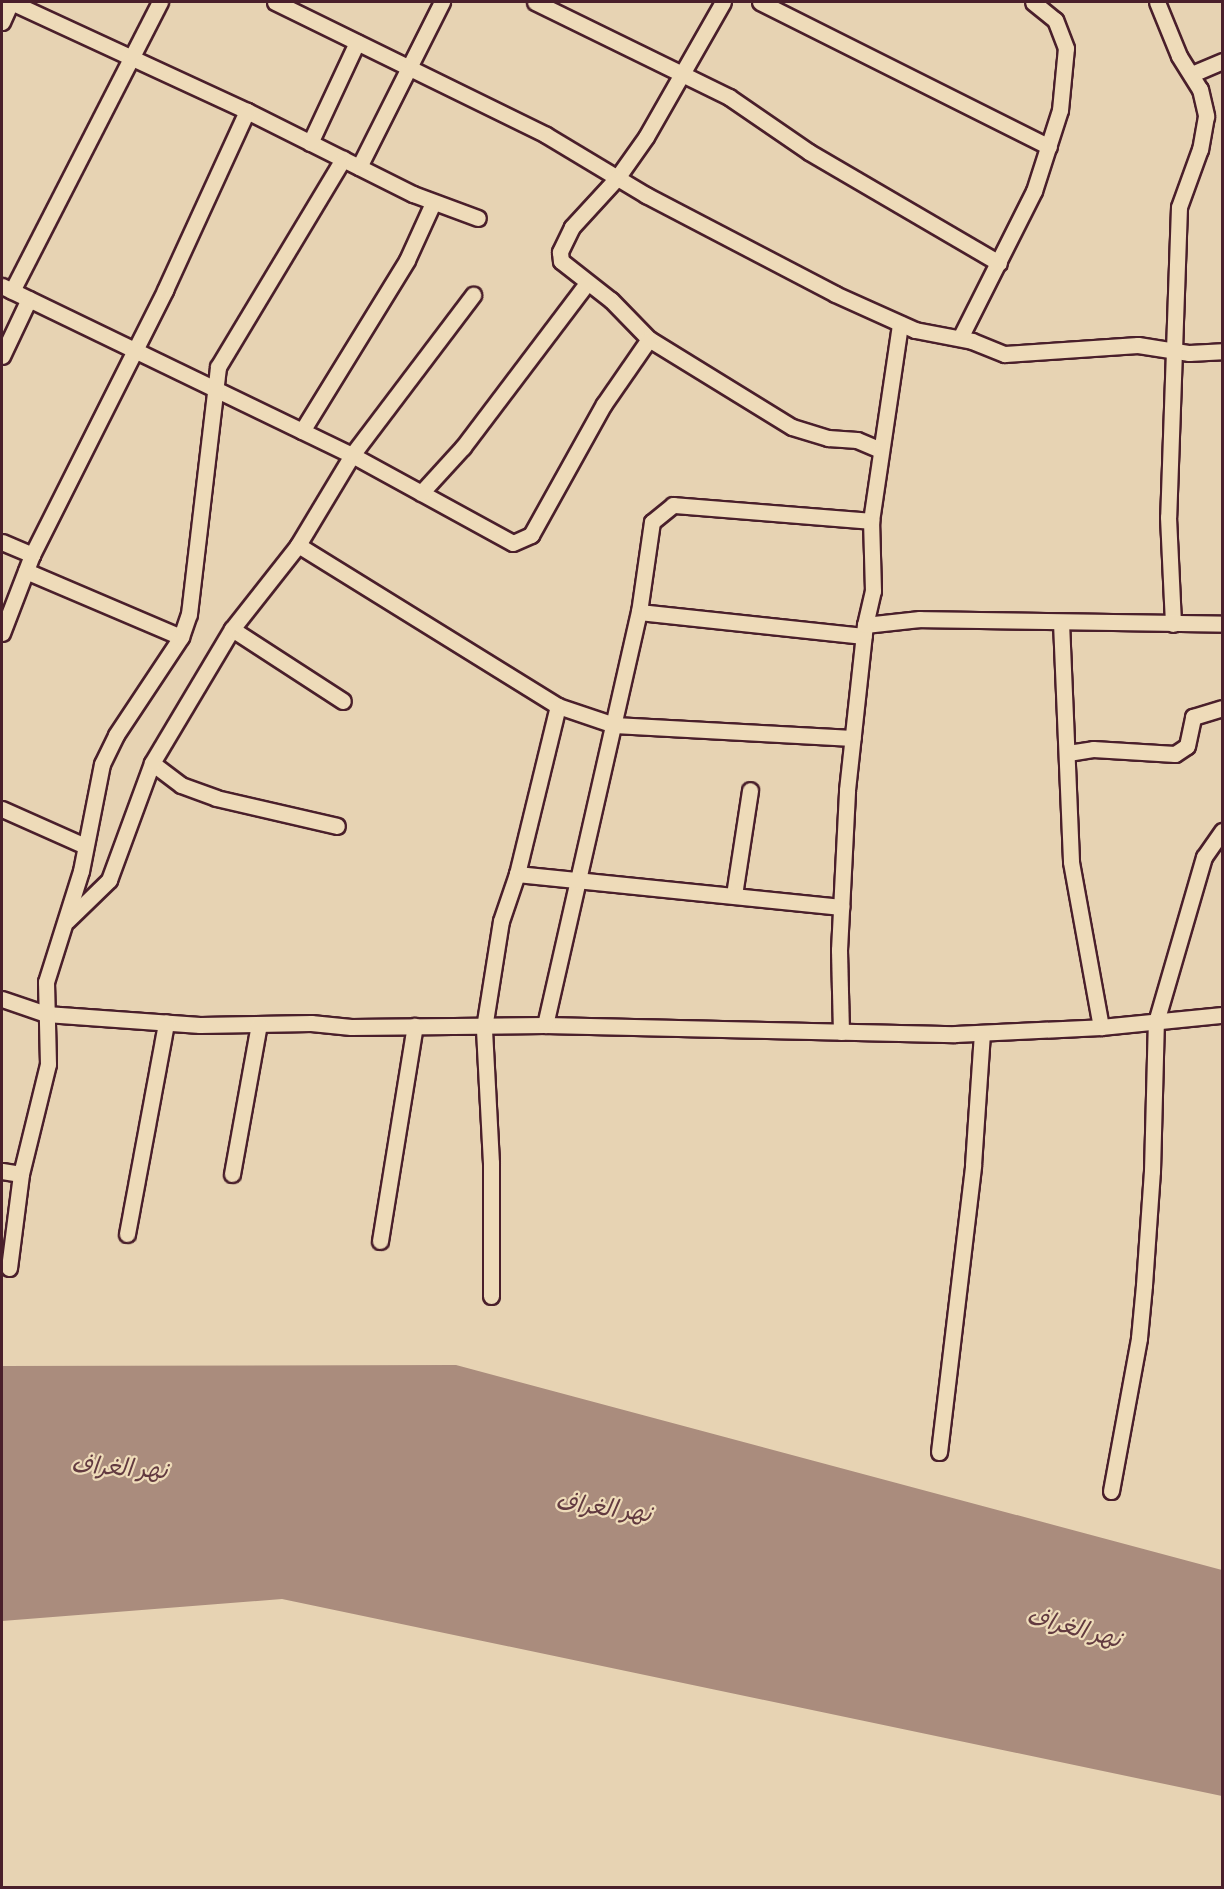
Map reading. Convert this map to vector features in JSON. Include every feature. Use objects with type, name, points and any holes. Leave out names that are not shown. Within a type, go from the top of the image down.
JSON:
[{"type":"street","points":[[2,22],[11,2],[130,60],[247,111],[433,202],[478,218]]},
{"type":"street","points":[[160,2],[7,289],[352,455],[507,541],[526,540],[545,513],[604,404],[649,339]]},
{"type":"street","points":[[274,2],[546,135],[617,178],[835,294],[934,337],[960,338],[1005,354],[1138,345],[1176,351],[1222,351]]},
{"type":"street","points":[[359,167],[442,2]]},
{"type":"street","points":[[535,2],[729,97],[809,152],[999,263]]},
{"type":"street","points":[[723,2],[707,25],[684,73],[617,178],[572,227],[560,252],[561,261],[611,300],[649,339],[792,427],[828,438],[857,440],[880,450]]},
{"type":"street","points":[[760,2],[1049,147]]},
{"type":"street","points":[[960,338],[1034,191],[1063,95],[1066,48],[1055,21],[1033,2]]},
{"type":"street","points":[[1157,2],[1179,56],[1203,95],[1206,122],[1179,207],[1174,295],[1176,351],[1168,517],[1173,624]]},
{"type":"street","points":[[310,143],[357,42]]},
{"type":"street","points":[[1192,74],[1222,61]]},
{"type":"street","points":[[2,633],[32,555],[135,350],[247,111]]},
{"type":"street","points":[[9,1268],[21,1174],[44,1089],[46,982],[67,921],[102,764],[116,735],[181,637],[194,590],[218,367],[343,159]]},
{"type":"street","points":[[302,431],[407,260],[433,202]]},
{"type":"street","points":[[421,493],[463,447],[587,283]]},
{"type":"street","points":[[67,921],[109,880],[152,764],[232,629],[298,545],[352,455],[473,295]]},
{"type":"street","points":[[2,356],[29,299]]},
{"type":"street","points":[[842,1032],[841,908],[853,738],[864,630],[873,591],[871,521],[900,324]]},
{"type":"street","points":[[545,1025],[639,612],[652,522],[673,505],[871,521]]},
{"type":"street","points":[[2,542],[32,555]]},
{"type":"street","points":[[298,545],[558,706],[614,725],[853,738]]},
{"type":"street","points":[[26,571],[181,637]]},
{"type":"street","points":[[639,612],[864,630],[920,619],[1222,624]]},
{"type":"street","points":[[1061,622],[1075,891],[1101,1027]]},
{"type":"street","points":[[232,629],[344,701]]},
{"type":"street","points":[[491,1296],[491,1163],[484,1028],[501,921],[517,874],[558,706]]},
{"type":"street","points":[[1068,753],[1093,749],[1176,754],[1187,746],[1193,717],[1222,708]]},
{"type":"street","points":[[152,764],[181,785],[216,798],[337,826]]},
{"type":"street","points":[[734,895],[750,790]]},
{"type":"street","points":[[2,809],[85,846]]},
{"type":"street","points":[[1111,1491],[1135,1361],[1144,1285],[1152,1171],[1155,1022],[1204,857],[1222,831]]},
{"type":"street","points":[[517,874],[579,878],[841,908]]},
{"type":"street","points":[[2,999],[46,1014],[166,1023],[484,1028],[545,1025],[982,1033],[1101,1027],[1222,1015]]},
{"type":"street","points":[[127,1234],[166,1023]]},
{"type":"street","points":[[232,1174],[259,1024]]},
{"type":"street","points":[[380,1241],[415,1026]]},
{"type":"street","points":[[939,1452],[973,1165],[982,1033]]},
{"type":"street","points":[[2,1171],[21,1174]]},
{"type":"water","name":"نهر الغراف","points":[[456,1365],[1222,1570],[1222,1796],[282,1599],[2,1621],[2,1366]]}]
